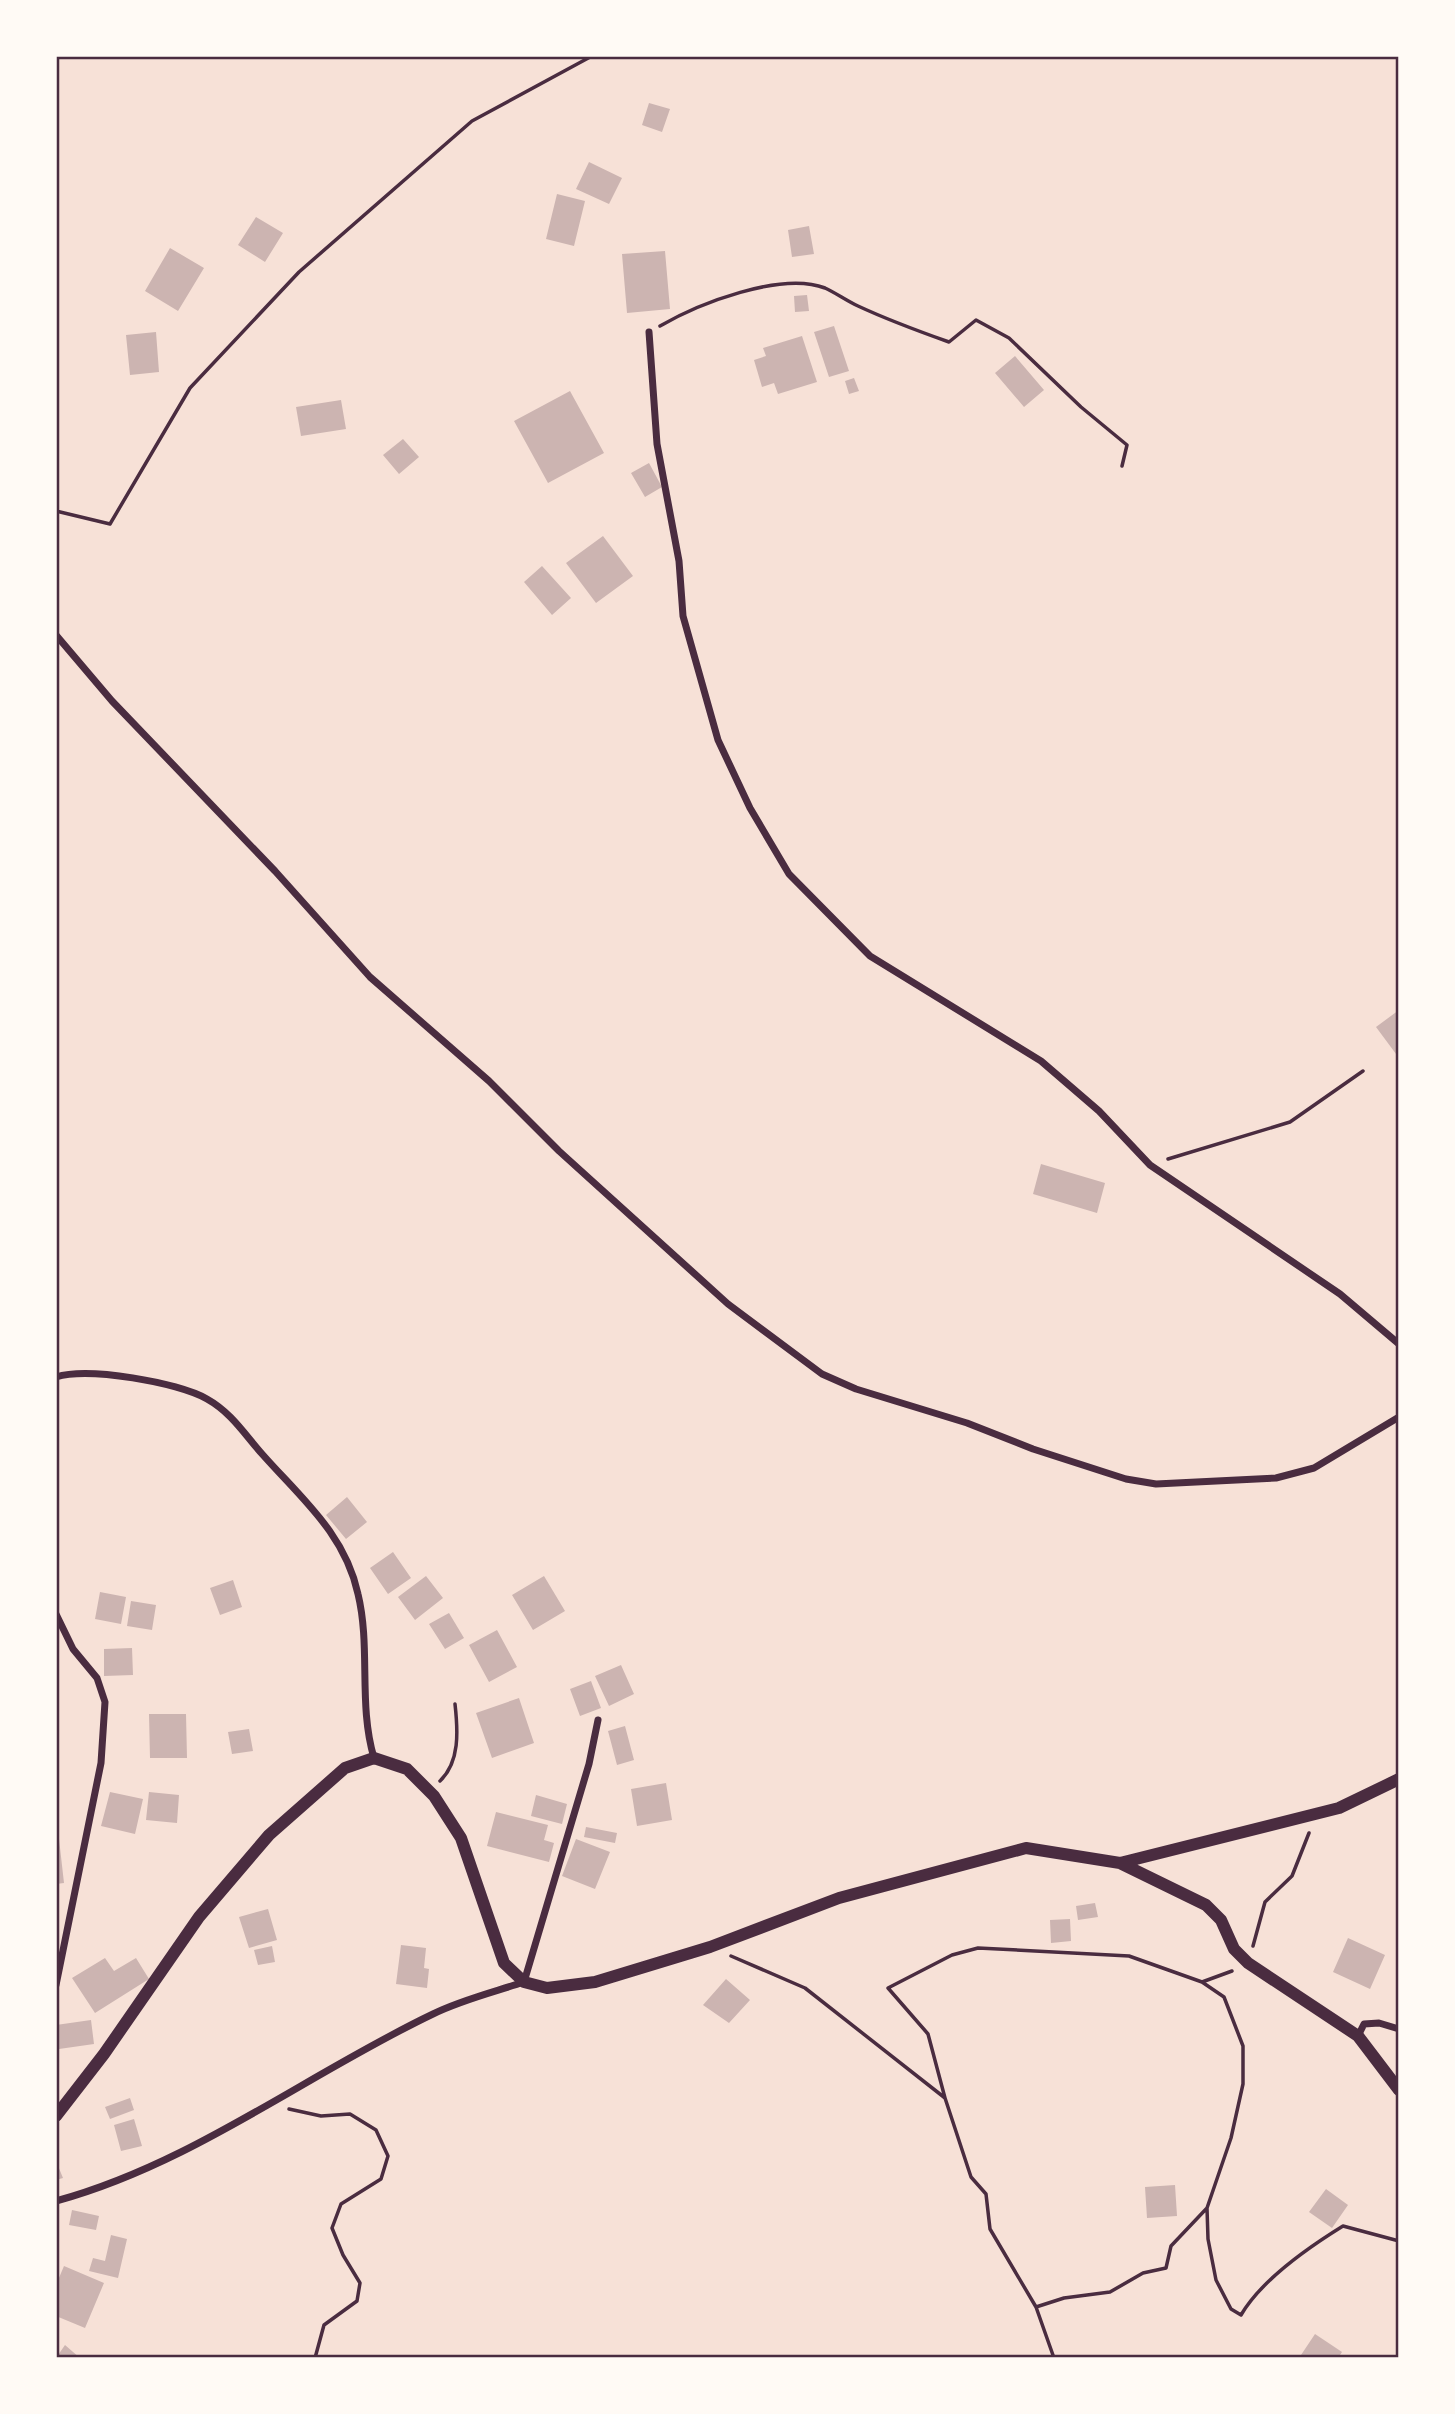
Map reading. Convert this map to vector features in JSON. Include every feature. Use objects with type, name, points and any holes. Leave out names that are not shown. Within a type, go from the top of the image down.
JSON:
[{"type":"street","points":[[649,332],[657,444],[679,561],[683,616],[718,740],[750,808],[789,874],[870,956],[1041,1061],[1099,1111],[1150,1165],[1340,1294],[1399,1344]]},
{"type":"street","points":[[56,635],[131,721],[275,871],[370,977],[489,1081],[559,1151],[728,1304],[822,1374],[856,1389],[967,1423],[1033,1449],[1126,1479],[1156,1484],[1276,1478],[1314,1468],[1399,1417]]},
{"type":"street","points":[[56,1377],[92,1373],[147,1380],[206,1398],[232,1417],[325,1521],[348,1560],[358,1593],[364,1624],[366,1729],[374,1758]]},
{"type":"street","points":[[56,1614],[73,1649],[97,1678],[105,1702],[101,1763],[56,1985]]},
{"type":"street","points":[[524,1982],[589,1764],[598,1720]]},
{"type":"street","points":[[56,2116],[104,2054],[199,1917],[269,1835],[345,1768],[374,1758],[407,1769],[434,1796],[461,1839],[504,1963],[524,1982],[547,1988],[595,1982],[710,1947],[839,1898],[1026,1848],[1120,1863],[1206,1905],[1221,1920],[1234,1949],[1248,1963],[1358,2036],[1399,2090]]},
{"type":"street","points":[[1120,1863],[1339,1808],[1399,1779]]},
{"type":"street","points":[[56,2201],[96,2190],[191,2147],[436,2012],[524,1982]]},
{"type":"street","points":[[1358,2036],[1364,2024],[1379,2023],[1399,2029]]},
{"type":"path","points":[[56,511],[110,524],[190,388],[299,272],[472,121],[592,56]]},
{"type":"path","points":[[649,332],[691,307],[742,292],[784,285],[823,287],[904,326],[949,342],[976,320],[1009,338],[1081,407],[1127,445],[1122,466]]},
{"type":"path","points":[[1150,1165],[1290,1122],[1363,1071]]},
{"type":"path","points":[[434,1796],[440,1781],[451,1770],[458,1729],[455,1704]]},
{"type":"path","points":[[1202,1982],[1248,1963],[1265,1902],[1292,1875],[1313,1824]]},
{"type":"path","points":[[710,1947],[805,1988],[945,2098]]},
{"type":"path","points":[[1054,2358],[1036,2307],[990,2229],[986,2194],[971,2178],[928,2034],[888,1988],[952,1955],[978,1948],[1129,1956],[1202,1982],[1224,1997],[1243,2046],[1243,2084],[1231,2138],[1207,2208],[1208,2239],[1216,2280],[1231,2309],[1241,2315],[1251,2297],[1278,2273],[1343,2226],[1399,2241]]},
{"type":"path","points":[[274,2101],[294,2111],[321,2116],[350,2115],[376,2130],[388,2156],[381,2179],[341,2204],[332,2228],[343,2255],[360,2283],[359,2292],[357,2301],[324,2325],[315,2358]]},
{"type":"path","points":[[1036,2307],[1065,2298],[1110,2292],[1143,2273],[1166,2268],[1171,2246],[1207,2208]]},
{"type":"building","points":[[649,103],[670,109],[662,132],[642,125]]},
{"type":"building","points":[[589,162],[622,178],[609,204],[576,189]]},
{"type":"building","points":[[557,194],[585,201],[574,246],[546,239]]},
{"type":"building","points":[[256,217],[283,233],[265,262],[238,245]]},
{"type":"building","points":[[809,226],[814,254],[792,257],[788,230]]},
{"type":"building","points":[[170,248],[204,268],[178,311],[145,291]]},
{"type":"building","points":[[665,251],[670,309],[627,313],[622,254]]},
{"type":"building","points":[[807,295],[809,311],[795,312],[794,296]]},
{"type":"building","points":[[834,326],[849,371],[829,377],[814,332]]},
{"type":"building","points":[[156,332],[159,372],[130,375],[126,335]]},
{"type":"building","points":[[802,336],[817,382],[778,394],[774,383],[762,387],[754,360],[766,356],[763,348]]},
{"type":"building","points":[[1015,356],[1044,390],[1024,407],[995,373]]},
{"type":"building","points":[[854,378],[859,391],[849,394],[845,381]]},
{"type":"building","points":[[570,391],[604,453],[548,483],[514,421]]},
{"type":"building","points":[[341,400],[346,429],[301,436],[296,407]]},
{"type":"building","points":[[403,439],[419,457],[399,474],[383,455]]},
{"type":"building","points":[[649,463],[662,487],[645,497],[631,473]]},
{"type":"building","points":[[603,536],[633,576],[596,603],[566,563]]},
{"type":"building","points":[[542,566],[571,598],[552,615],[524,582]]},
{"type":"building","points":[[1399,1010],[1399,1058],[1376,1027]]},
{"type":"building","points":[[1041,1164],[1105,1183],[1097,1213],[1033,1194]]},
{"type":"building","points":[[347,1497],[367,1522],[346,1539],[326,1515]]},
{"type":"building","points":[[393,1552],[411,1578],[388,1594],[370,1568]]},
{"type":"building","points":[[426,1576],[443,1598],[415,1620],[398,1597]]},
{"type":"building","points":[[544,1576],[565,1611],[533,1630],[512,1595]]},
{"type":"building","points":[[233,1580],[242,1607],[220,1615],[210,1588]]},
{"type":"building","points":[[100,1592],[126,1597],[121,1624],[95,1619]]},
{"type":"building","points":[[131,1601],[156,1605],[152,1630],[127,1626]]},
{"type":"building","points":[[449,1613],[464,1638],[445,1649],[429,1624]]},
{"type":"building","points":[[497,1630],[517,1667],[489,1682],[469,1645]]},
{"type":"building","points":[[132,1648],[133,1675],[104,1676],[104,1649]]},
{"type":"building","points":[[621,1665],[634,1694],[609,1706],[595,1676]]},
{"type":"building","points":[[591,1681],[601,1708],[580,1716],[570,1689]]},
{"type":"building","points":[[519,1698],[534,1743],[492,1758],[476,1713]]},
{"type":"building","points":[[149,1714],[186,1714],[187,1758],[150,1758]]},
{"type":"building","points":[[625,1726],[634,1760],[617,1765],[608,1731]]},
{"type":"building","points":[[249,1729],[253,1751],[232,1754],[228,1732]]},
{"type":"building","points":[[666,1783],[672,1820],[637,1826],[631,1789]]},
{"type":"building","points":[[110,1792],[143,1799],[135,1834],[101,1826]]},
{"type":"building","points":[[149,1792],[179,1795],[177,1823],[146,1820]]},
{"type":"building","points":[[536,1795],[567,1804],[562,1824],[531,1816]]},
{"type":"building","points":[[496,1812],[548,1825],[544,1840],[554,1843],[549,1862],[487,1846]]},
{"type":"building","points":[[586,1827],[617,1833],[615,1843],[584,1837]]},
{"type":"building","points":[[59,1839],[64,1883],[56,1884],[56,1840]]},
{"type":"building","points":[[576,1839],[610,1852],[595,1889],[562,1876]]},
{"type":"building","points":[[1095,1903],[1098,1917],[1078,1920],[1076,1906]]},
{"type":"building","points":[[268,1909],[277,1940],[249,1948],[239,1917]]},
{"type":"building","points":[[1070,1919],[1071,1941],[1051,1943],[1050,1920]]},
{"type":"building","points":[[1348,1938],[1385,1955],[1370,1989],[1333,1972]]},
{"type":"building","points":[[401,1945],[426,1948],[424,1968],[429,1969],[427,1988],[396,1984]]},
{"type":"building","points":[[272,1946],[275,1962],[258,1965],[254,1950]]},
{"type":"building","points":[[105,1958],[114,1971],[136,1958],[149,1979],[95,2013],[72,1978]]},
{"type":"building","points":[[726,1979],[750,2000],[729,2023],[703,2005]]},
{"type":"building","points":[[91,2020],[94,2044],[59,2049],[56,2025]]},
{"type":"building","points":[[130,2098],[134,2110],[110,2119],[105,2107]]},
{"type":"building","points":[[134,2119],[142,2146],[121,2151],[114,2125]]},
{"type":"building","points":[[56,2161],[63,2178],[56,2180]]},
{"type":"building","points":[[1175,2185],[1177,2216],[1147,2218],[1145,2187]]},
{"type":"building","points":[[1326,2189],[1348,2205],[1332,2228],[1309,2212]]},
{"type":"building","points":[[72,2210],[99,2216],[96,2230],[69,2225]]},
{"type":"building","points":[[111,2235],[127,2239],[118,2278],[89,2271],[93,2258],[105,2261]]},
{"type":"building","points":[[64,2266],[104,2283],[85,2328],[56,2316],[56,2285]]},
{"type":"building","points":[[1315,2334],[1342,2352],[1338,2358],[1299,2358]]},
{"type":"building","points":[[65,2345],[80,2358],[56,2358]]}]
